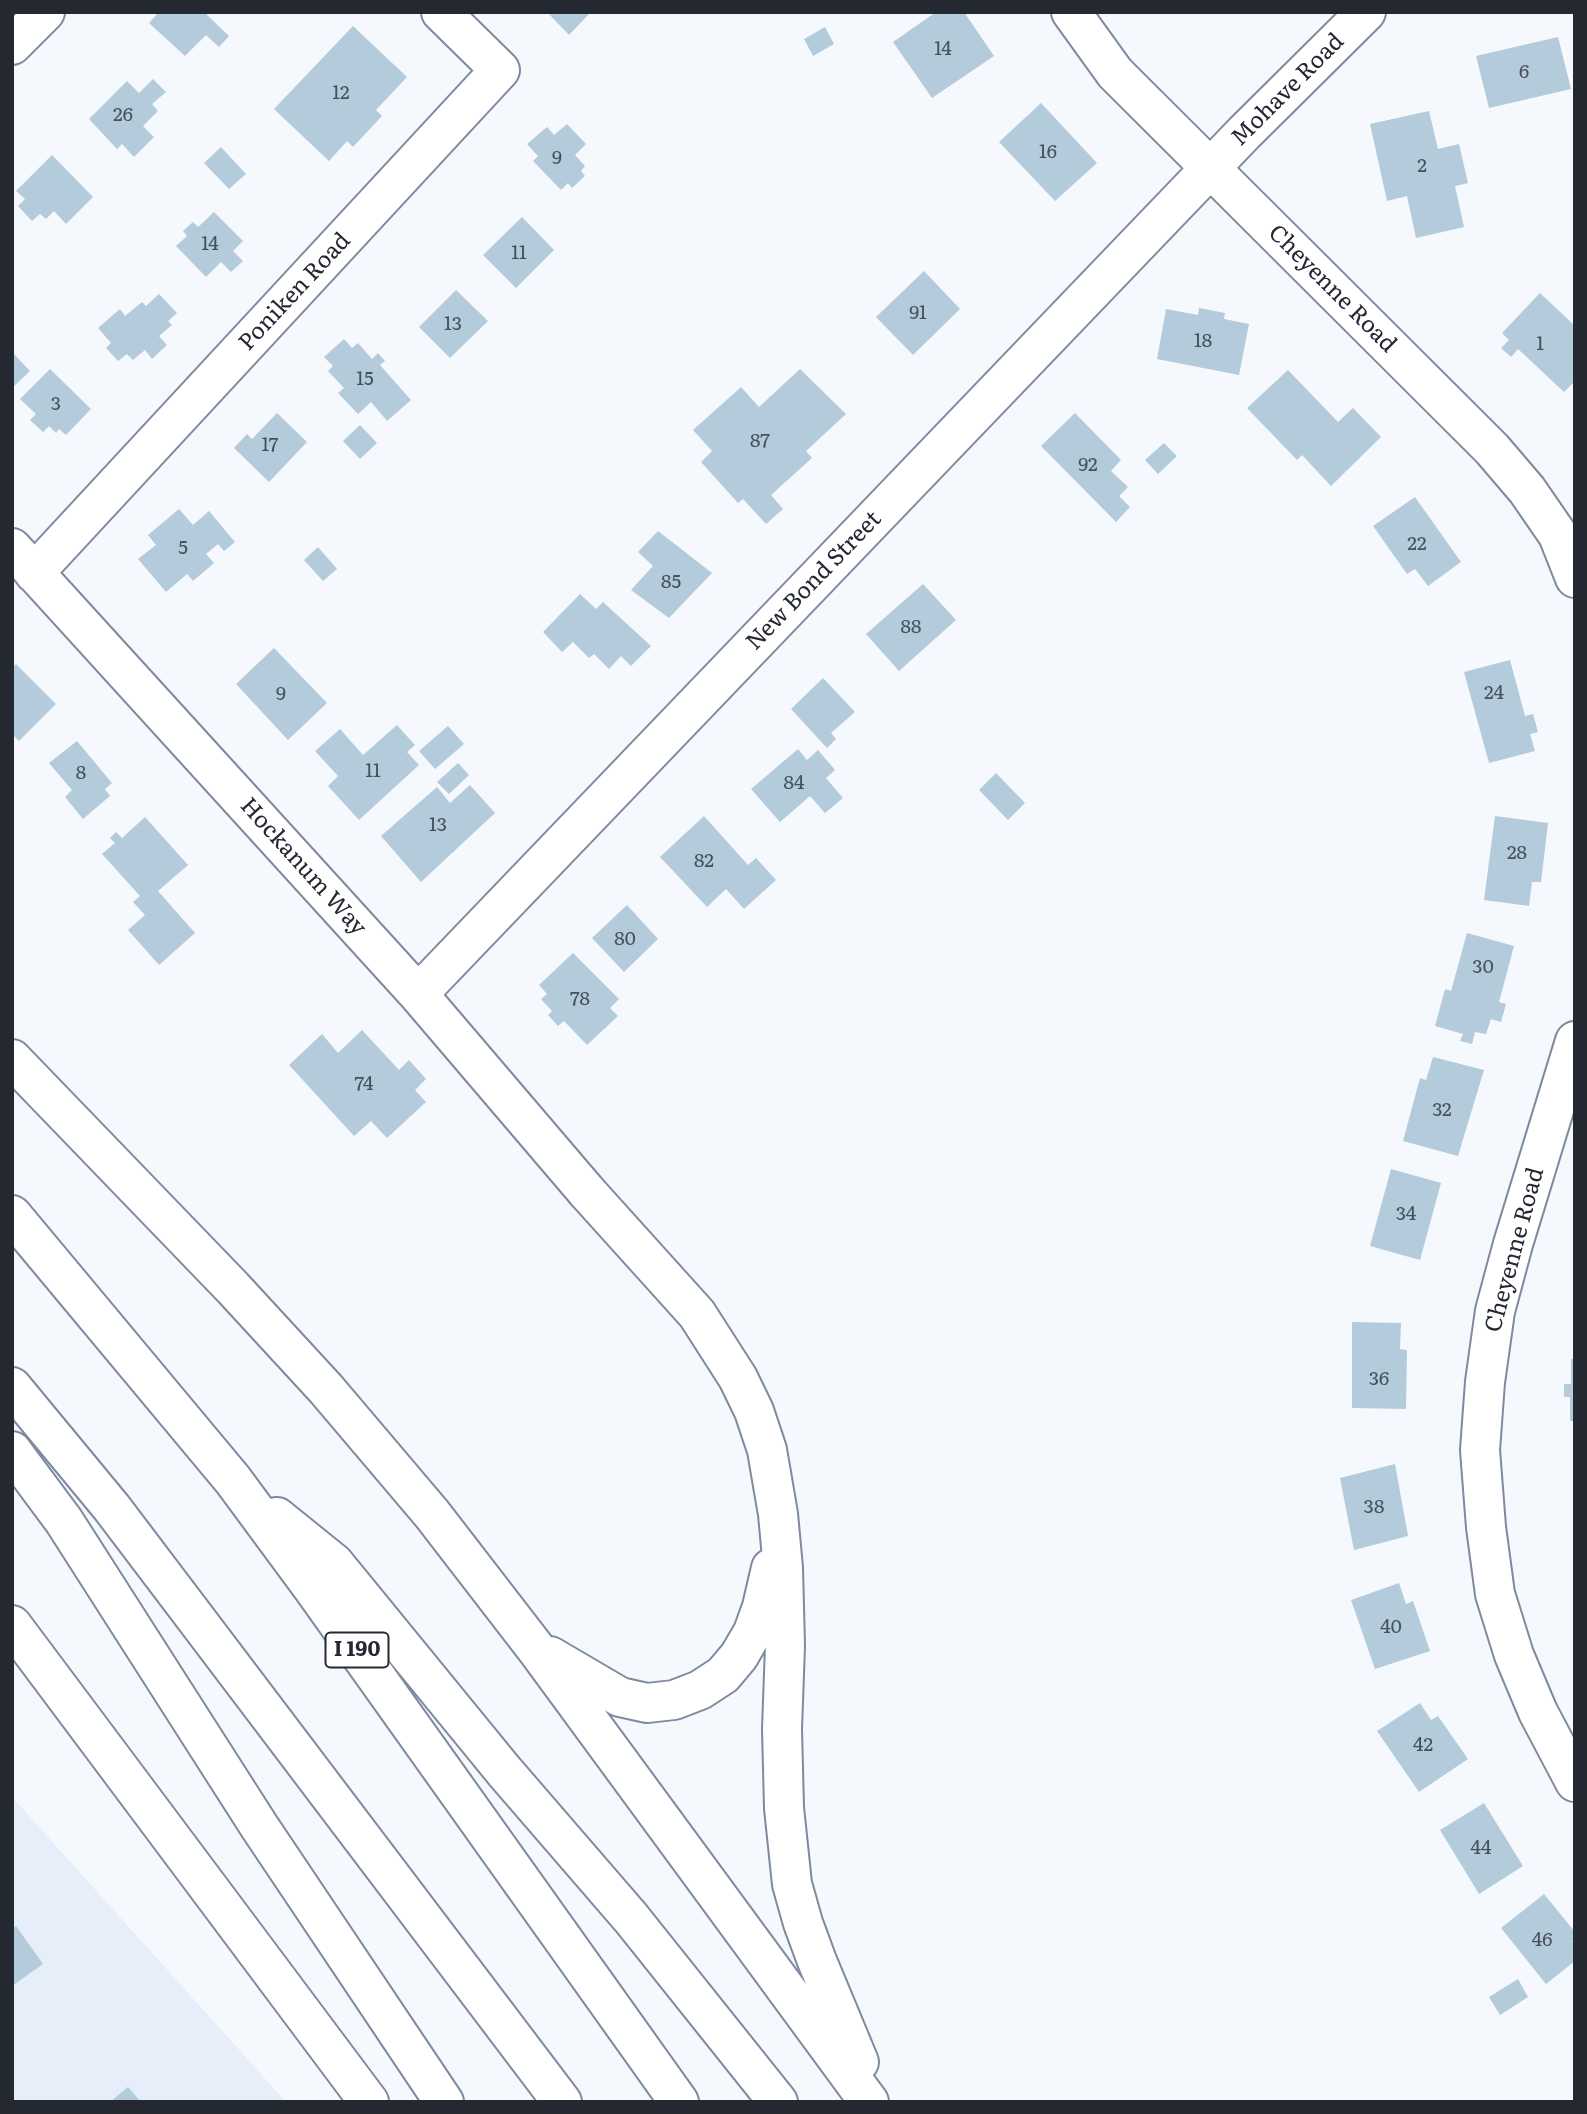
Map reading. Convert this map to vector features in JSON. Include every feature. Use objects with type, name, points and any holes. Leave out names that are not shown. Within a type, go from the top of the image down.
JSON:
[{"type":"main road","points":[[12,45],[45,12]]},
{"type":"main road","name":"Poniken Road","points":[[23,561],[500,70],[442,12]]},
{"type":"main road","name":"Cheyenne Road","points":[[1071,12],[1115,73],[1492,449],[1566,530],[1575,578]]},
{"type":"main road","name":"Mohave Road","points":[[1210,169],[1366,12]]},
{"type":"main road","name":"New Bond Street","points":[[418,994],[1210,169]]},
{"type":"main road","name":"Hockanum Way","points":[[23,561],[418,994],[587,1192],[697,1314],[738,1378],[754,1411],[766,1450],[778,1514]]},
{"type":"main road","name":"Cheyenne Road","points":[[1575,1041],[1495,1311],[1485,1382],[1480,1450],[1495,1594],[1519,1666],[1538,1712],[1575,1782]]},
{"type":"main road","points":[[12,1059],[233,1288],[326,1389],[432,1514],[531,1642],[869,2102]]},
{"type":"main road","name":"I 190","points":[[12,1215],[233,1480],[679,2102]]},
{"type":"main road","points":[[12,1387],[112,1508],[562,2102]]},
{"type":"main road","points":[[12,1451],[64,1521],[258,1826],[444,2102]]},
{"type":"main road","points":[[233,1480],[334,1563],[504,1771],[631,1918],[778,2102]]},
{"type":"main road","points":[[531,1642],[594,1684],[621,1697],[647,1703],[674,1700],[700,1690],[723,1675],[739,1656],[753,1632],[770,1577],[778,1514]]},
{"type":"main road","points":[[778,1514],[783,1568],[785,1646],[782,1729],[784,1808],[792,1884],[817,1961],[878,2102]]},
{"type":"main road","points":[[12,1625],[369,2102]]},
{"type":"shaded area","points":[[12,1797],[286,2102],[12,2102]]},
{"type":"building","points":[[159,12],[204,12],[229,36],[219,47],[206,35],[185,56],[149,23]]},
{"type":"building","points":[[547,12],[591,12],[569,35]]},
{"type":"building","points":[[936,12],[964,12],[994,56],[932,98],[893,42]]},
{"type":"building","points":[[353,26],[407,77],[376,110],[382,116],[353,147],[347,141],[329,161],[274,109]]},
{"type":"building","points":[[825,27],[834,44],[813,56],[804,39]]},
{"type":"building","points":[[1558,37],[1571,89],[1489,108],[1476,56]]},
{"type":"building","points":[[153,79],[166,92],[152,104],[158,111],[143,126],[154,137],[134,157],[122,144],[117,149],[89,119],[127,81],[139,93]]},
{"type":"building","points":[[1041,103],[1097,163],[1055,201],[999,142]]},
{"type":"building","points":[[1429,111],[1438,149],[1459,144],[1468,183],[1455,186],[1464,227],[1416,238],[1407,196],[1387,201],[1370,124]]},
{"type":"building","points":[[567,124],[586,144],[575,155],[585,166],[581,171],[585,176],[572,188],[568,183],[561,190],[533,161],[538,156],[527,144],[547,127],[554,135]]},
{"type":"building","points":[[221,147],[246,174],[229,189],[204,163]]},
{"type":"building","points":[[52,155],[93,197],[66,224],[54,211],[46,219],[40,214],[32,221],[18,206],[25,199],[16,191]]},
{"type":"building","points":[[214,212],[243,241],[233,251],[243,261],[231,272],[221,262],[206,277],[176,246],[187,236],[183,231],[193,222],[198,227]]},
{"type":"building","points":[[522,217],[554,250],[516,288],[483,255]]},
{"type":"building","points":[[924,271],[960,309],[913,355],[876,317]]},
{"type":"building","points":[[456,290],[488,321],[450,358],[419,327]]},
{"type":"building","points":[[1540,293],[1575,326],[1575,381],[1564,392],[1518,349],[1511,357],[1501,348],[1509,340],[1502,333]]},
{"type":"building","points":[[159,294],[177,313],[168,321],[172,325],[159,336],[167,345],[152,359],[145,350],[133,360],[127,354],[118,361],[106,348],[111,343],[98,328],[120,309],[125,316],[142,302],[146,306]]},
{"type":"building","points":[[1199,308],[1225,313],[1224,319],[1249,324],[1239,375],[1157,359],[1166,309],[1198,315]]},
{"type":"building","points":[[344,339],[352,348],[358,343],[372,359],[378,353],[385,361],[380,365],[411,400],[387,421],[371,402],[358,414],[338,393],[344,388],[328,371],[333,366],[324,357]]},
{"type":"building","points":[[12,352],[30,371],[12,388]]},
{"type":"building","points":[[50,369],[91,409],[66,435],[59,429],[56,433],[49,426],[43,432],[30,420],[36,414],[20,399]]},
{"type":"building","points":[[800,369],[846,414],[806,451],[812,458],[771,495],[783,509],[766,524],[743,499],[738,503],[701,462],[712,451],[693,430],[741,387],[759,407]]},
{"type":"building","points":[[1288,370],[1338,422],[1353,408],[1381,437],[1331,486],[1302,455],[1297,460],[1247,408]]},
{"type":"building","points":[[277,413],[307,442],[269,482],[234,448],[247,434],[252,439]]},
{"type":"building","points":[[1075,413],[1121,460],[1111,471],[1128,487],[1119,496],[1130,507],[1116,522],[1041,446]]},
{"type":"building","points":[[360,425],[377,443],[360,459],[343,441]]},
{"type":"building","points":[[1164,443],[1177,456],[1158,474],[1145,460]]},
{"type":"building","points":[[1415,497],[1461,562],[1428,586],[1415,569],[1407,574],[1373,526]]},
{"type":"building","points":[[179,509],[193,525],[209,511],[235,542],[224,551],[218,544],[206,554],[214,563],[193,581],[187,574],[166,592],[138,559],[156,545],[148,535]]},
{"type":"building","points":[[658,531],[712,573],[669,618],[631,590],[653,566],[638,552]]},
{"type":"building","points":[[318,547],[337,569],[323,581],[304,560]]},
{"type":"building","points":[[923,584],[956,620],[899,671],[866,634]]},
{"type":"building","points":[[580,594],[596,609],[603,602],[651,646],[631,666],[621,656],[609,669],[594,654],[589,658],[573,642],[562,652],[543,632]]},
{"type":"building","points":[[274,648],[327,703],[288,740],[236,684]]},
{"type":"building","points":[[1510,660],[1525,716],[1533,714],[1538,732],[1530,734],[1535,751],[1489,763],[1464,672]]},
{"type":"building","points":[[16,664],[56,704],[19,741],[12,734],[12,668]]},
{"type":"building","points":[[823,678],[855,712],[831,733],[836,739],[827,748],[791,709]]},
{"type":"building","points":[[397,725],[415,745],[407,752],[419,765],[359,820],[328,786],[338,776],[315,751],[340,729],[363,755]]},
{"type":"building","points":[[448,726],[464,744],[435,769],[419,751]]},
{"type":"building","points":[[77,741],[112,783],[105,789],[110,796],[83,819],[65,797],[72,790],[49,763]]},
{"type":"building","points":[[798,749],[807,760],[818,750],[835,770],[826,778],[843,798],[825,813],[810,796],[780,822],[751,789]]},
{"type":"building","points":[[458,763],[469,775],[449,794],[437,782]]},
{"type":"building","points":[[996,773],[1025,803],[1008,820],[979,790]]},
{"type":"building","points":[[470,785],[495,813],[421,882],[381,836],[437,787],[450,803]]},
{"type":"building","points":[[704,816],[748,865],[756,858],[776,880],[744,909],[726,889],[707,907],[660,857]]},
{"type":"building","points":[[1495,816],[1548,823],[1541,882],[1532,882],[1529,906],[1484,900]]},
{"type":"building","points":[[145,817],[188,865],[158,891],[195,933],[159,965],[128,930],[145,915],[133,902],[140,896],[102,854],[115,843],[110,838],[116,832],[122,838]]},
{"type":"building","points":[[627,905],[658,939],[624,972],[592,938]]},
{"type":"building","points":[[1467,933],[1514,946],[1499,1002],[1506,1004],[1501,1022],[1491,1019],[1486,1034],[1475,1032],[1472,1044],[1460,1041],[1463,1034],[1435,1026],[1445,989],[1451,991]]},
{"type":"building","points":[[573,953],[619,999],[610,1008],[618,1016],[587,1045],[564,1021],[558,1026],[548,1015],[552,1011],[541,999],[547,994],[539,985]]},
{"type":"building","points":[[362,1030],[399,1070],[409,1060],[426,1079],[415,1090],[426,1102],[387,1138],[371,1121],[354,1136],[289,1065],[322,1034],[338,1053]]},
{"type":"building","points":[[1433,1057],[1484,1070],[1458,1156],[1403,1141],[1420,1078],[1426,1080]]},
{"type":"building","points":[[1391,1169],[1441,1183],[1420,1260],[1370,1246]]},
{"type":"building","points":[[1352,1322],[1401,1323],[1400,1349],[1407,1350],[1406,1409],[1352,1408]]},
{"type":"building","points":[[1571,1359],[1575,1359],[1575,1421],[1570,1421],[1570,1397],[1564,1397],[1564,1384],[1571,1384]]},
{"type":"building","points":[[1395,1464],[1408,1536],[1354,1550],[1340,1478]]},
{"type":"building","points":[[1399,1583],[1406,1604],[1413,1601],[1430,1651],[1375,1669],[1351,1600]]},
{"type":"building","points":[[1420,1703],[1431,1720],[1438,1716],[1468,1759],[1419,1792],[1377,1731]]},
{"type":"building","points":[[1484,1803],[1523,1866],[1479,1894],[1440,1830]]},
{"type":"building","points":[[1544,1894],[1575,1932],[1575,1939],[1572,1941],[1575,1945],[1575,1961],[1546,1984],[1501,1928]]},
{"type":"building","points":[[16,1926],[43,1964],[12,1986],[12,1929]]},
{"type":"building","points":[[1518,1979],[1528,1997],[1500,2015],[1489,1997]]},
{"type":"building","points":[[128,2087],[141,2102],[110,2102]]}]
